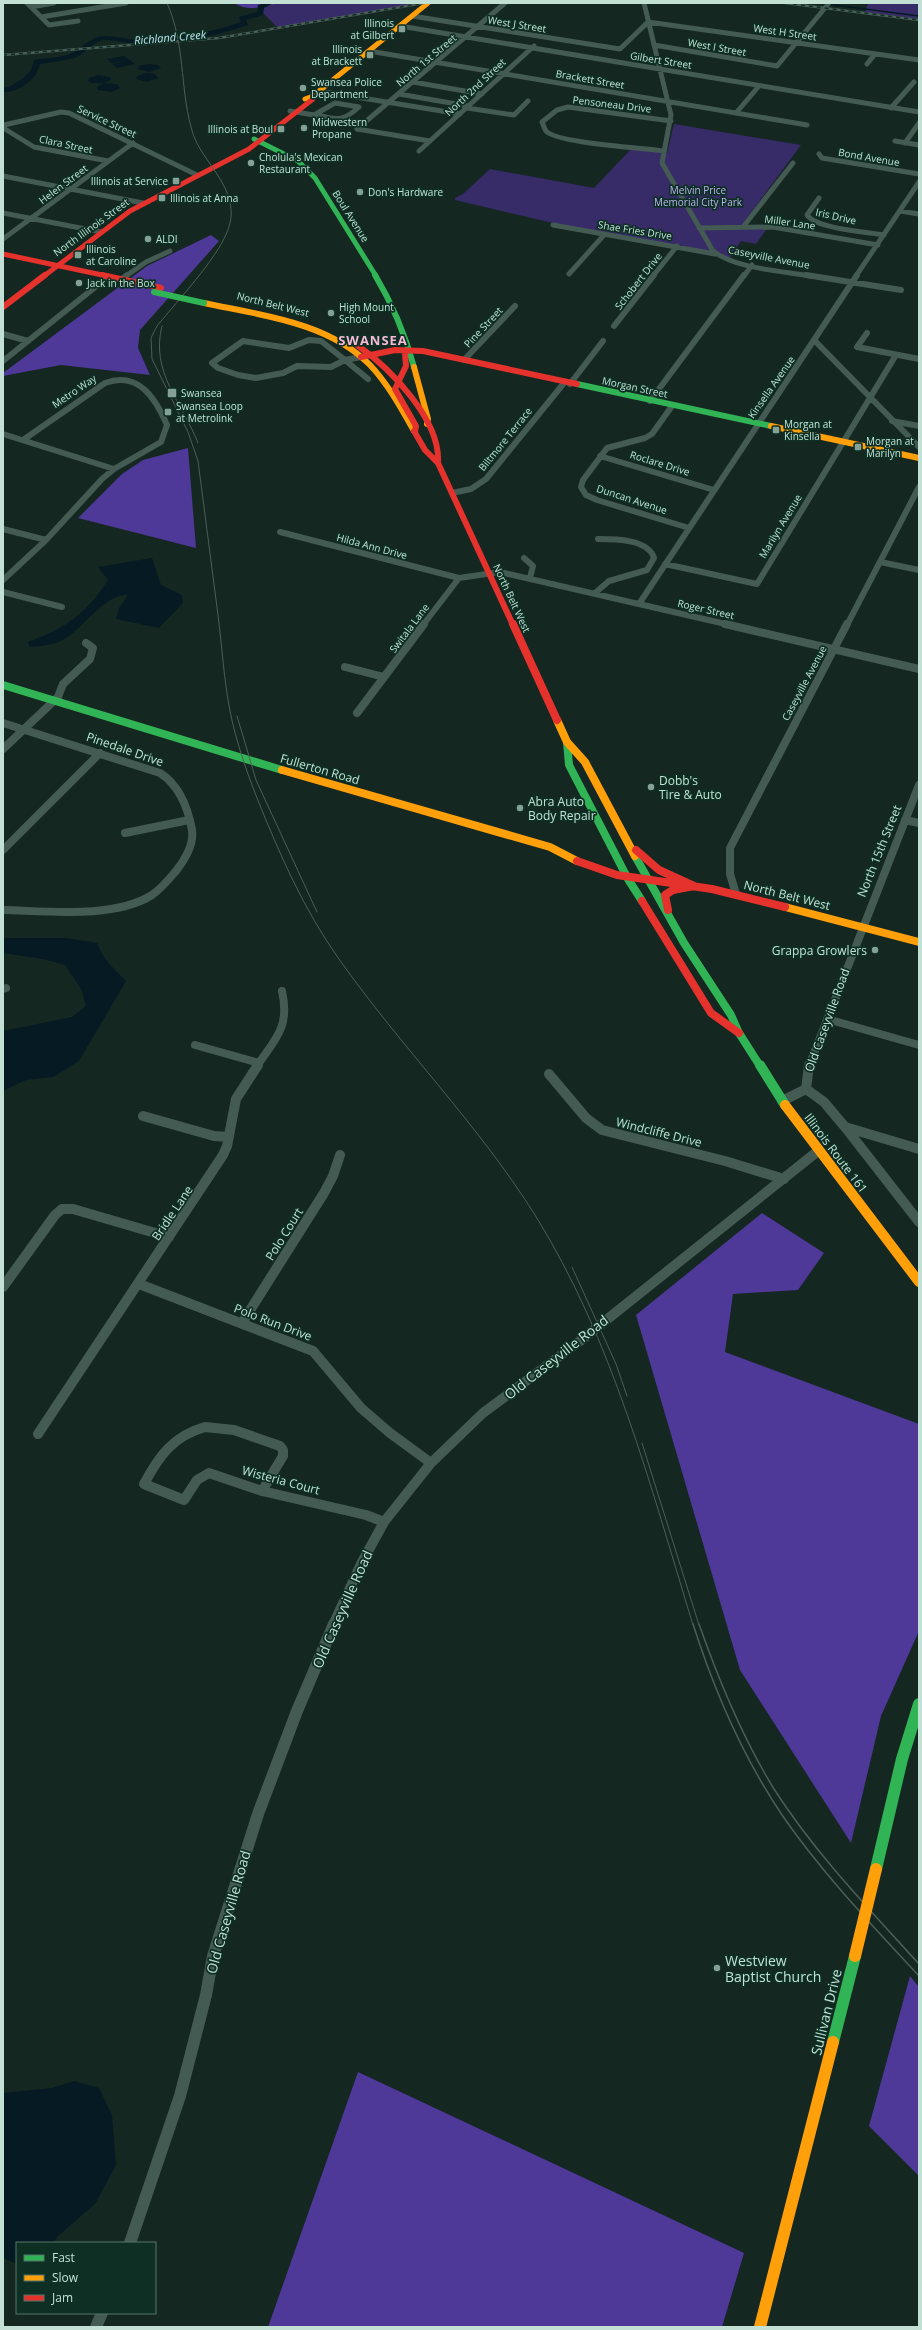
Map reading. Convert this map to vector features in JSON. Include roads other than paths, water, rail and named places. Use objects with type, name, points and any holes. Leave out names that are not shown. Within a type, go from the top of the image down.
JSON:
[{"type":"main road","name":"North Illinois Street","points":[[3,307],[101,232],[143,203],[198,174],[213,169],[257,141],[313,99],[316,94],[428,3]]},
{"type":"main road","name":"Boul Avenue","points":[[257,141],[292,157],[311,173],[387,295],[403,332],[428,419],[427,424]]},
{"type":"main road","points":[[3,254],[56,267]]},
{"type":"main road","points":[[3,259],[56,267]]},
{"type":"main road","name":"North Belt West","points":[[56,267],[122,279],[158,290]]},
{"type":"main road","name":"North Belt West","points":[[56,267],[104,280],[158,290],[307,324],[338,336],[372,354],[400,378],[411,393],[427,424],[439,451],[438,463]]},
{"type":"main road","name":"North Belt West","points":[[207,301],[312,331],[340,344],[360,358],[375,372],[415,432],[426,452],[438,463],[567,742],[584,762],[648,880]]},
{"type":"main road","name":"Boul Avenue","points":[[409,353],[407,365],[395,389],[416,426],[415,432]]},
{"type":"main road","points":[[360,358],[372,354],[409,353]]},
{"type":"main road","name":"Morgan Street","points":[[409,353],[431,353],[919,458]]},
{"type":"main road","name":"Fullerton Road","points":[[3,685],[326,783],[550,847],[588,867],[628,879]]},
{"type":"main road","name":"North Belt West","points":[[567,742],[569,765],[628,879],[694,886],[736,894],[919,942]]},
{"type":"main road","points":[[627,841],[659,870],[694,886]]},
{"type":"main road","name":"Illinois Route 161","points":[[628,879],[711,1013],[739,1033]]},
{"type":"main road","name":"Illinois Route 161","points":[[648,880],[731,1015],[739,1033],[782,1101],[818,1151],[919,1282]]},
{"type":"main road","points":[[669,916],[665,895],[668,891],[694,886]]},
{"type":"main road","name":"Sullivan Drive","points":[[760,2327],[855,1956],[902,1759],[919,1704]]},
{"type":"street","points":[[29,5],[54,3]]},
{"type":"street","points":[[41,17],[126,3]]},
{"type":"street","name":"North 1st Street","points":[[430,141],[357,129],[438,62],[505,3]]},
{"type":"street","points":[[644,3],[648,22]]},
{"type":"street","points":[[796,43],[829,3]]},
{"type":"street","points":[[29,5],[48,25],[53,26],[78,21]]},
{"type":"street","name":"West J Street","points":[[412,16],[620,49],[648,22]]},
{"type":"street","name":"West H Street","points":[[648,22],[919,60]]},
{"type":"street","name":"Caseyville Avenue","points":[[648,22],[668,101],[671,121],[664,151],[663,166],[715,254],[722,258],[752,265],[852,284],[901,290]]},
{"type":"street","name":"Gilbert Street","points":[[400,26],[919,112]]},
{"type":"street","name":"North 2nd Street","points":[[419,151],[544,37]]},
{"type":"street","name":"West I Street","points":[[654,45],[777,66],[796,43]]},
{"type":"street","name":"Brackett Street","points":[[369,51],[807,125]]},
{"type":"street","points":[[867,64],[874,54]]},
{"type":"street","points":[[413,82],[482,94]]},
{"type":"street","points":[[892,108],[914,82]]},
{"type":"street","points":[[736,113],[759,86]]},
{"type":"street","points":[[316,94],[389,102],[460,114]]},
{"type":"street","points":[[399,94],[514,115],[528,101]]},
{"type":"street","points":[[294,112],[342,120],[359,107],[335,102],[314,115]]},
{"type":"street","name":"Pensoneau Drive","points":[[664,151],[631,146],[609,146],[557,137],[546,131],[542,122],[557,110],[574,106],[671,121]]},
{"type":"street","name":"Service Street","points":[[4,125],[61,112],[69,113],[198,174]]},
{"type":"street","points":[[905,143],[919,123]]},
{"type":"street","name":"Clara Street","points":[[4,125],[5,129],[34,147],[108,161]]},
{"type":"street","points":[[895,141],[919,145]]},
{"type":"street","name":"Helen Street","points":[[3,239],[133,143]]},
{"type":"street","name":"Bond Avenue","points":[[819,154],[822,158],[919,174]]},
{"type":"street","points":[[743,227],[793,164]]},
{"type":"street","points":[[3,176],[143,203]]},
{"type":"street","name":"Kinsella Avenue","points":[[639,604],[758,424],[815,341],[919,182]]},
{"type":"street","name":"Iris Drive","points":[[820,198],[807,215],[810,219],[831,226],[884,235]]},
{"type":"street","points":[[900,211],[919,214]]},
{"type":"street","points":[[3,213],[101,232]]},
{"type":"street","name":"Shae Fries Drive","points":[[553,225],[715,254]]},
{"type":"street","name":"Miller Lane","points":[[700,228],[773,227],[878,245]]},
{"type":"street","points":[[569,274],[604,234]]},
{"type":"street","name":"Schobert Drive","points":[[614,326],[676,246]]},
{"type":"street","points":[[122,279],[146,262],[170,251]]},
{"type":"street","points":[[650,401],[752,265]]},
{"type":"street","points":[[3,361],[104,280]]},
{"type":"street","name":"Pine Street","points":[[464,360],[515,306]]},
{"type":"street","points":[[867,333],[857,347],[919,359]]},
{"type":"street","points":[[3,334],[28,341]]},
{"type":"street","points":[[360,358],[347,361],[342,361],[331,367],[297,366],[290,368],[283,373],[256,378],[238,375],[235,372],[216,367],[212,363],[237,345],[248,340],[289,348],[309,340],[321,341],[347,361],[368,379]]},
{"type":"street","name":"Biltmore Terrace","points":[[452,493],[471,489],[486,479],[603,341]]},
{"type":"street","points":[[815,341],[919,447]]},
{"type":"street","name":"Marilyn Avenue","points":[[666,564],[757,584],[842,441],[896,355]]},
{"type":"street","name":"Metro Way","points":[[3,580],[46,540],[96,485],[114,469],[164,439],[167,425],[150,394],[140,386],[123,379],[114,379],[105,383],[23,440]]},
{"type":"street","name":"Duncan Avenue","points":[[672,406],[652,434],[645,438],[607,448],[583,480],[581,487],[586,494],[689,528]]},
{"type":"street","points":[[892,421],[919,426]]},
{"type":"street","points":[[3,434],[114,469]]},
{"type":"street","name":"Roclare Drive","points":[[600,456],[714,490]]},
{"type":"street","name":"Caseyville Avenue","points":[[736,894],[730,874],[730,848],[919,487]]},
{"type":"street","points":[[3,528],[46,540]]},
{"type":"street","name":"Hilda Ann Drive","points":[[280,532],[459,578]]},
{"type":"street","points":[[595,593],[609,581],[647,570],[654,558],[650,550],[644,546],[617,539],[598,538]]},
{"type":"street","points":[[524,558],[532,566],[530,578]]},
{"type":"street","points":[[880,562],[919,570]]},
{"type":"street","points":[[459,578],[488,572]]},
{"type":"street","name":"Roger Street","points":[[488,572],[510,573],[919,670]]},
{"type":"street","name":"Switala Lane","points":[[357,713],[459,578]]},
{"type":"street","points":[[3,592],[62,607]]},
{"type":"street","points":[[3,749],[54,701],[60,693],[62,684],[90,659],[93,653],[93,648],[86,643]]},
{"type":"street","points":[[345,667],[384,677]]},
{"type":"street","name":"Pinedale Drive","points":[[3,723],[146,767],[170,779],[177,787],[192,832],[188,852],[169,879],[148,897],[117,908],[96,910],[3,910]]},
{"type":"street","points":[[3,850],[100,753]]},
{"type":"street","name":"North 15th Street","points":[[862,927],[919,785]]},
{"type":"street","points":[[124,833],[189,820]]},
{"type":"street","points":[[905,820],[919,823]]},
{"type":"street","name":"Old Caseyville Road","points":[[782,1101],[806,1089],[809,1066],[862,927]]},
{"type":"street","name":"Bridle Lane","points":[[38,1434],[216,1167],[227,1146],[236,1099],[278,1036],[286,1018],[282,991]]},
{"type":"street","points":[[827,1019],[919,1045]]},
{"type":"street","points":[[195,1045],[259,1063]]},
{"type":"street","name":"Windcliffe Drive","points":[[550,1074],[586,1118],[602,1130],[725,1161],[784,1178]]},
{"type":"street","points":[[806,1089],[824,1102],[919,1222]]},
{"type":"street","points":[[143,1116],[214,1136],[229,1137]]},
{"type":"street","points":[[845,1127],[919,1149]]},
{"type":"street","name":"Old Caseyville Road","points":[[130,2242],[180,2096],[206,1995],[213,1956],[258,1814],[297,1711],[336,1618],[361,1564],[384,1522],[431,1463],[484,1413],[580,1341],[818,1151]]},
{"type":"street","name":"Polo Court","points":[[242,1323],[324,1192],[333,1176],[340,1155]]},
{"type":"street","points":[[3,1287],[55,1215],[62,1208],[73,1209],[169,1237]]},
{"type":"street","name":"Polo Run Drive","points":[[139,1284],[313,1351],[328,1365],[351,1397],[374,1420],[431,1463]]},
{"type":"street","name":"Wisteria Court","points":[[262,1491],[283,1456],[283,1450],[280,1446],[239,1430],[208,1426],[185,1435],[164,1452],[144,1484],[184,1500],[201,1474],[209,1473],[262,1491],[366,1515],[384,1522]]},
{"type":"street","points":[[96,2327],[102,2314]]},
{"type":"water","points":[[124,56],[135,64],[117,68],[112,64],[127,61],[111,63],[107,59]]},
{"type":"water","points":[[148,64],[158,65],[161,68],[149,72],[138,69],[139,66]]},
{"type":"water","points":[[146,73],[155,74],[158,78],[147,82],[136,79],[137,76]]},
{"type":"water","points":[[98,75],[110,77],[111,80],[104,83],[117,84],[120,88],[112,92],[98,90],[97,87],[103,83],[91,83],[88,81],[89,78]]},
{"type":"water","points":[[152,558],[161,585],[182,595],[183,603],[159,628],[116,619],[119,608],[128,595],[120,596],[112,599],[96,611],[66,638],[49,645],[30,647],[28,642],[64,625],[83,611],[92,602],[108,580],[98,567]]},
{"type":"water","points":[[3,938],[66,938],[97,943],[106,959],[126,981],[79,1061],[53,1077],[26,1080],[3,1091],[3,1031],[72,1017],[86,1006],[81,989],[65,965],[43,959],[3,953]]},
{"type":"water","points":[[74,2081],[99,2088],[112,2115],[116,2165],[95,2204],[58,2236],[54,2242],[16,2242],[16,2264],[3,2258],[3,2093],[52,2088]]},
{"type":"waterway","name":"Richland Creek","points":[[3,90],[12,89],[25,81],[35,71],[37,62],[71,56],[83,49],[87,44],[104,38],[141,42],[192,37],[223,31],[245,23],[242,19],[260,13],[261,7],[270,3]]},
{"type":"waterway","points":[[819,3],[919,16]]},
{"type":"tram line","points":[[167,3],[177,33],[185,96],[193,135],[201,151],[225,188],[230,201],[231,214],[226,235],[210,262],[157,326],[151,338],[152,359],[188,432],[198,461],[226,687],[232,722],[249,777],[283,860],[303,901],[326,940],[363,992],[464,1117],[513,1181],[535,1215],[562,1263],[587,1312],[627,1414],[645,1467],[693,1625]]},
{"type":"tram line","points":[[162,326],[159,343],[160,358],[164,372],[198,443]]},
{"type":"tram line","points":[[237,716],[256,780],[317,912]]},
{"type":"tram line","points":[[572,1267],[616,1364],[627,1396]]},
{"type":"tram line","points":[[642,1443],[699,1625]]},
{"type":"tram line","points":[[693,1624],[710,1674],[742,1746],[782,1815],[830,1878],[919,1976]]},
{"type":"tram line","points":[[699,1624],[741,1729],[774,1789],[824,1858],[919,1964]]},
{"type":"railway","points":[[3,55],[219,38],[424,3]]},
{"type":"railway","points":[[785,3],[919,20]]},
{"type":"place","name":"Illinois at Gilbert","points":[[402,29]]},
{"type":"place","name":"Illinois at Brackett","points":[[370,55]]},
{"type":"place","name":"Swansea Police Department","points":[[303,88]]},
{"type":"place","name":"Midwestern Propane","points":[[304,128]]},
{"type":"place","name":"Illinois at Boul","points":[[281,129]]},
{"type":"place","name":"Cholula's Mexican Restaurant","points":[[251,163]]},
{"type":"place","name":"Illinois at Service","points":[[176,181]]},
{"type":"place","name":"Don's Hardware","points":[[360,192]]},
{"type":"place","name":"Illinois at Anna","points":[[162,198]]},
{"type":"place","name":"ALDI","points":[[148,239]]},
{"type":"place","name":"Illinois at Caroline","points":[[78,255]]},
{"type":"place","name":"Jack in the Box","points":[[79,283]]},
{"type":"place","name":"High Mount School","points":[[331,313]]},
{"type":"place","name":"Swansea","points":[[172,393]]},
{"type":"place","name":"Swansea Loop at Metrolink","points":[[168,412]]},
{"type":"place","name":"Morgan at Kinsella","points":[[776,430]]},
{"type":"place","name":"Morgan at Marilyn","points":[[858,447]]},
{"type":"place","name":"Dobb's Tire & Auto","points":[[651,787]]},
{"type":"place","name":"Abra Auto Body Repair","points":[[520,808]]},
{"type":"place","name":"Grappa Growlers","points":[[875,950]]},
{"type":"place","name":"Westview Baptist Church","points":[[717,1968]]},
{"type":"district","name":"SWANSEA","points":[[373,340]]},
{"type":"park label","name":"Melvin Price Memorial City Park","points":[[698,196]]}]
